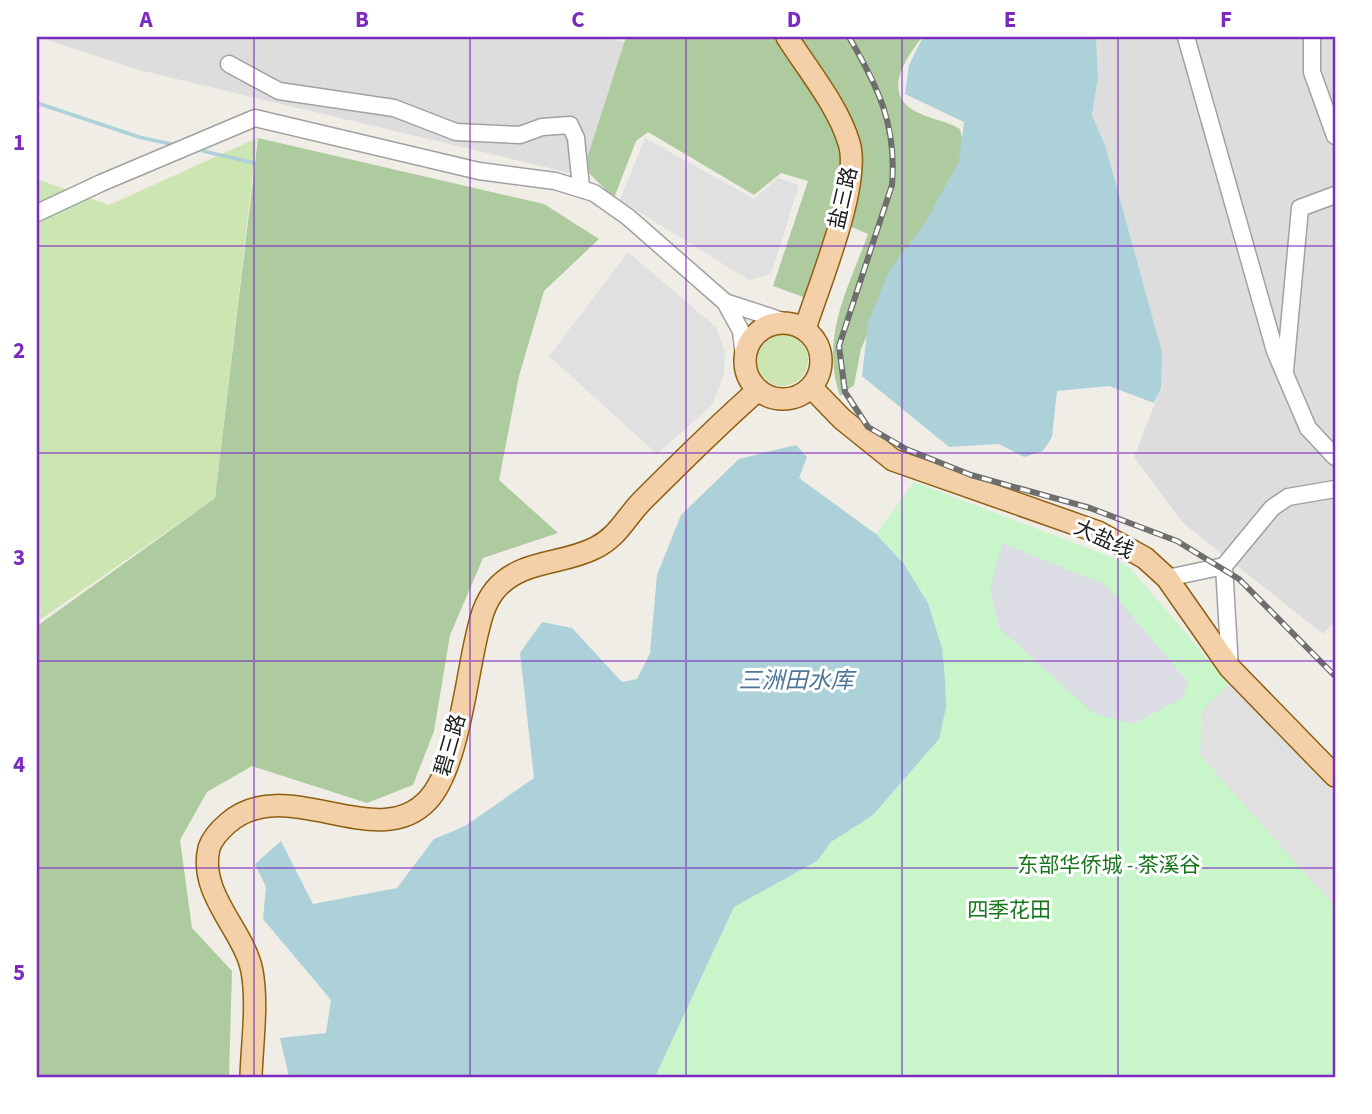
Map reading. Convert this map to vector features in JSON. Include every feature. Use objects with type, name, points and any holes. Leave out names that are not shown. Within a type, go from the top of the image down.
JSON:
[{"type":"main road","name":"盐三路","points":[[787,37],[840,121],[850,144],[852,159],[845,203],[796,326]]},
{"type":"main road","points":[[766,326],[796,326],[817,344],[821,362],[811,387],[785,399],[758,390],[747,375],[744,356],[758,331],[766,326]]},
{"type":"main road","name":"大盐线","points":[[811,387],[842,419],[893,460],[1114,538],[1145,558],[1167,578],[1230,668],[1335,776]]},
{"type":"main road","name":"碧三路","points":[[251,1077],[252,970],[209,876],[209,847],[222,828],[240,812],[267,804],[378,820],[405,816],[426,803],[438,789],[457,730],[483,610],[495,590],[509,577],[530,566],[594,549],[618,533],[639,504],[709,433],[758,390]]},
{"type":"street","points":[[1186,37],[1275,351],[1308,428],[1335,457]]},
{"type":"street","points":[[1312,37],[1312,72],[1335,136]]},
{"type":"street","points":[[229,64],[279,91],[394,108],[456,132],[520,135],[542,127],[570,125],[576,138],[581,187]]},
{"type":"street","points":[[37,213],[255,118],[479,171],[581,187],[628,217],[725,302],[741,331],[744,356]]},
{"type":"street","points":[[1285,376],[1300,208],[1335,195]]},
{"type":"street","points":[[725,302],[796,326]]},
{"type":"street","points":[[1167,578],[1224,566],[1272,508],[1288,497],[1335,489]]},
{"type":"street","points":[[1224,566],[1230,668]]},
{"type":"shaded area","points":[[38,37],[607,37],[632,45],[587,177],[139,70]]},
{"type":"shaded area","points":[[1096,37],[1335,37],[1335,621],[1323,634],[1183,523],[1134,457],[1161,388],[1156,330],[1106,148],[1092,115],[1098,78]]},
{"type":"shaded area","points":[[645,138],[754,199],[778,178],[799,185],[771,274],[749,280],[620,200]]},
{"type":"shaded area","points":[[628,252],[716,327],[725,352],[724,375],[712,405],[657,454],[549,356]]},
{"type":"shaded area","points":[[1002,543],[1106,585],[1188,682],[1183,698],[1133,724],[1093,713],[999,628],[990,588]]},
{"type":"shaded area","points":[[1229,684],[1335,793],[1335,907],[1200,755],[1202,711]]},
{"type":"green space","points":[[626,37],[783,37],[840,142],[841,168],[835,198],[806,298],[773,286],[808,181],[781,173],[754,195],[648,132],[636,141],[614,198],[584,168]]},
{"type":"green space","points":[[799,37],[922,37],[901,72],[899,91],[902,100],[922,114],[960,129],[965,151],[953,179],[888,286],[861,349],[854,385],[840,396],[833,354],[835,333],[845,294],[868,234],[847,225],[860,180],[861,151],[845,108]]},
{"type":"green space","points":[[257,138],[215,498],[37,622],[37,179],[109,205]]},
{"type":"green space","points":[[258,138],[544,204],[599,239],[544,291],[519,376],[499,480],[558,533],[483,558],[450,635],[434,731],[413,785],[367,803],[252,766],[207,792],[180,840],[192,928],[232,971],[229,1077],[37,1077],[37,626],[215,498]]},
{"type":"green space","points":[[782,334],[801,341],[808,360],[801,379],[782,386],[763,379],[756,360],[763,341]]},
{"type":"green space","name":"东部华侨城 - 茶溪谷","points":[[914,482],[1114,558],[1131,569],[1229,684],[1335,793],[1335,1077],[655,1077],[734,907],[817,861],[831,842],[873,815],[939,739],[942,648],[928,603],[904,564],[876,534]]},
{"type":"water","points":[[923,37],[1096,37],[1098,78],[1092,115],[1106,148],[1162,352],[1161,388],[1154,403],[1109,386],[1057,391],[1052,437],[1043,451],[1024,457],[999,444],[949,447],[862,376],[868,323],[889,271],[925,223],[959,161],[964,122],[905,94],[909,65]]},
{"type":"water","name":"三洲田水库","points":[[796,445],[807,457],[799,478],[876,534],[904,564],[928,603],[942,648],[945,678],[946,707],[939,739],[873,815],[831,842],[817,861],[734,907],[655,1077],[289,1077],[280,1038],[326,1033],[331,1000],[263,919],[266,887],[255,864],[281,841],[313,904],[397,888],[434,839],[465,826],[534,778],[520,653],[542,622],[572,628],[622,682],[637,679],[650,653],[657,575],[681,515],[739,459]]},
{"type":"waterway","points":[[37,103],[139,137],[175,145]]},
{"type":"waterway","points":[[203,151],[254,163]]},
{"type":"railway","points":[[849,37],[869,73],[883,107],[893,163],[892,185],[839,346],[845,392],[868,427],[906,449],[971,475],[1090,508],[1177,541],[1239,579],[1335,676]]},
{"type":"park label","name":"四季花田","points":[[1009,910]]}]
